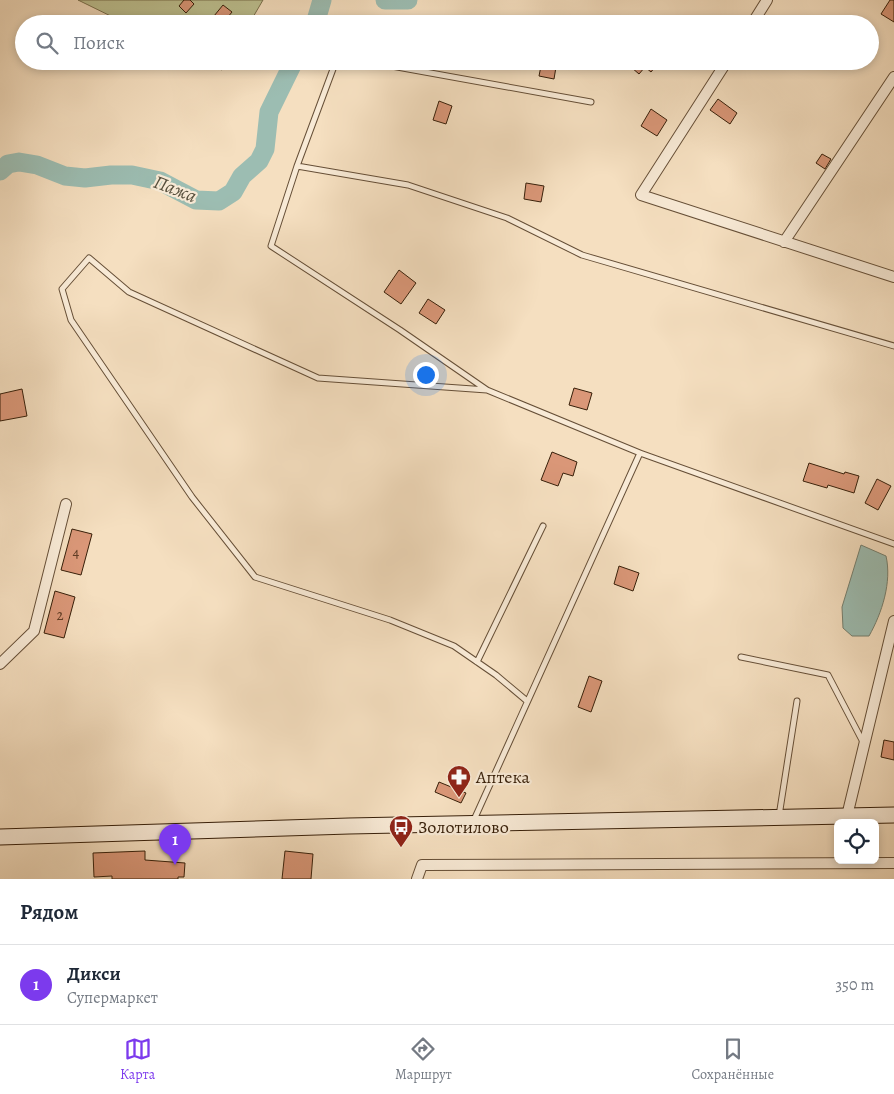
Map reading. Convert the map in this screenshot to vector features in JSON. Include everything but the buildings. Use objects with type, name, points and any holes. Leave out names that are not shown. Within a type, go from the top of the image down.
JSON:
[{"type":"main road","points":[[0,837],[894,815]]},
{"type":"street","points":[[758,15],[767,0]]},
{"type":"street","points":[[721,70],[641,196],[894,278]]},
{"type":"street","points":[[784,242],[894,77]]},
{"type":"street","points":[[0,664],[34,631],[66,504]]},
{"type":"street","points":[[847,816],[894,621]]},
{"type":"street","points":[[417,879],[422,865],[894,863]]},
{"type":"lane","points":[[333,70],[297,166],[271,246],[393,325],[487,390],[640,454],[894,544]]},
{"type":"lane","points":[[414,70],[591,102]]},
{"type":"lane","points":[[297,166],[408,185],[507,218],[582,255],[894,346]]},
{"type":"lane","points":[[487,390],[318,378],[129,292],[89,258],[62,289],[70,320],[192,497],[255,577],[390,620],[454,646],[526,700]]},
{"type":"lane","points":[[472,825],[526,700],[640,454]]},
{"type":"lane","points":[[477,662],[543,526]]},
{"type":"lane","points":[[741,657],[828,675],[864,745]]},
{"type":"lane","points":[[778,818],[797,701]]},
{"type":"green space","points":[[78,0],[263,0],[254,15],[109,15]]},
{"type":"water","points":[[861,545],[886,556],[888,566],[887,587],[882,607],[869,636],[852,636],[843,628],[842,607]]},
{"type":"waterway","name":"Пажа","points":[[318,15],[322,0]]},
{"type":"waterway","name":"Пажа","points":[[385,0],[408,0]]},
{"type":"waterway","name":"Пажа","points":[[0,171],[8,164],[19,162],[37,165],[65,176],[85,178],[132,175],[160,181],[196,200],[219,201],[233,192],[242,176],[259,161],[265,149],[269,112],[290,70]]},
{"type":"place","name":"Аптека","points":[[459,798]]},
{"type":"place","name":"Золотилово","points":[[401,848]]},
{"type":"place","name":"Дикси","points":[[175,865]]}]
